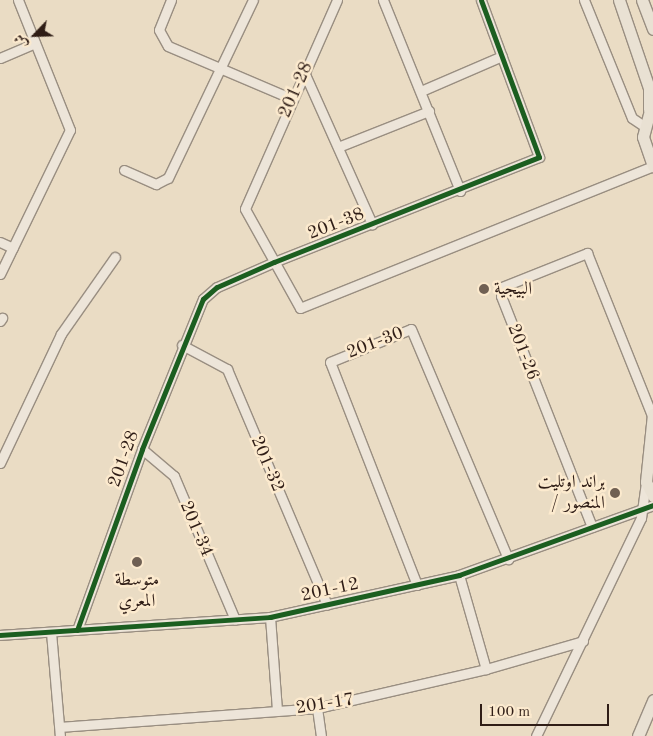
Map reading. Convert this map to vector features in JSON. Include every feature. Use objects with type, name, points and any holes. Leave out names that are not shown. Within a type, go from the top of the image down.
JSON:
[{"type":"main road","points":[[620,0],[649,88],[651,105],[644,126],[646,152],[653,166]]},
{"type":"main road","points":[[642,0],[653,28]]},
{"type":"main road","points":[[653,416],[649,476],[653,496]]},
{"type":"main road","points":[[638,736],[650,719],[653,700]]},
{"type":"street","points":[[0,274],[70,130],[18,0]]},
{"type":"street","points":[[171,0],[159,30],[161,39],[180,52],[223,68],[292,100]]},
{"type":"street","points":[[124,170],[156,184],[168,178],[223,68],[253,0]]},
{"type":"street","name":"201-28","points":[[274,262],[245,209],[304,72],[338,0]]},
{"type":"street","points":[[383,0],[460,191]]},
{"type":"street","points":[[420,91],[502,56],[481,0]]},
{"type":"street","points":[[584,0],[632,118],[644,126]]},
{"type":"street","points":[[0,58],[35,43]]},
{"type":"street","name":"201-38","points":[[203,299],[217,287],[274,262],[460,191],[539,157],[502,56]]},
{"type":"street","points":[[304,72],[372,224]]},
{"type":"street","points":[[338,147],[429,111]]},
{"type":"street","points":[[274,262],[296,305],[305,309],[653,166]]},
{"type":"street","points":[[0,242],[14,248]]},
{"type":"street","name":"201-26","points":[[592,527],[501,296],[502,287],[587,254],[653,416]]},
{"type":"street","points":[[0,463],[61,334],[115,257]]},
{"type":"street","name":"201-28","points":[[76,630],[182,345],[203,299]]},
{"type":"street","name":"201-30","points":[[418,586],[330,362],[411,329],[508,559]]},
{"type":"street","name":"201-32","points":[[182,345],[227,369],[327,605]]},
{"type":"street","name":"201-34","points":[[142,450],[174,476],[235,620]]},
{"type":"street","points":[[536,736],[583,641],[643,509],[649,476]]},
{"type":"street","name":"201-12","points":[[0,635],[270,617],[418,586],[459,575],[508,559],[653,505]]},
{"type":"street","points":[[459,575],[486,669]]},
{"type":"street","points":[[270,617],[276,711]]},
{"type":"street","points":[[51,632],[60,732]]},
{"type":"street","name":"201-17","points":[[60,732],[317,708],[486,669],[583,641]]},
{"type":"street","points":[[317,708],[320,736]]},
{"type":"cycle path","points":[[77,630],[142,449],[203,299],[217,287],[274,262],[539,157],[481,0]]},
{"type":"cycle path","points":[[0,635],[270,617],[459,575],[653,505]]},
{"type":"place","name":"البيجية","points":[[484,289]]},
{"type":"place","name":"براند اوتليت / المنصور","points":[[615,493]]},
{"type":"place","name":"متوسطة المعري","points":[[137,562]]}]
